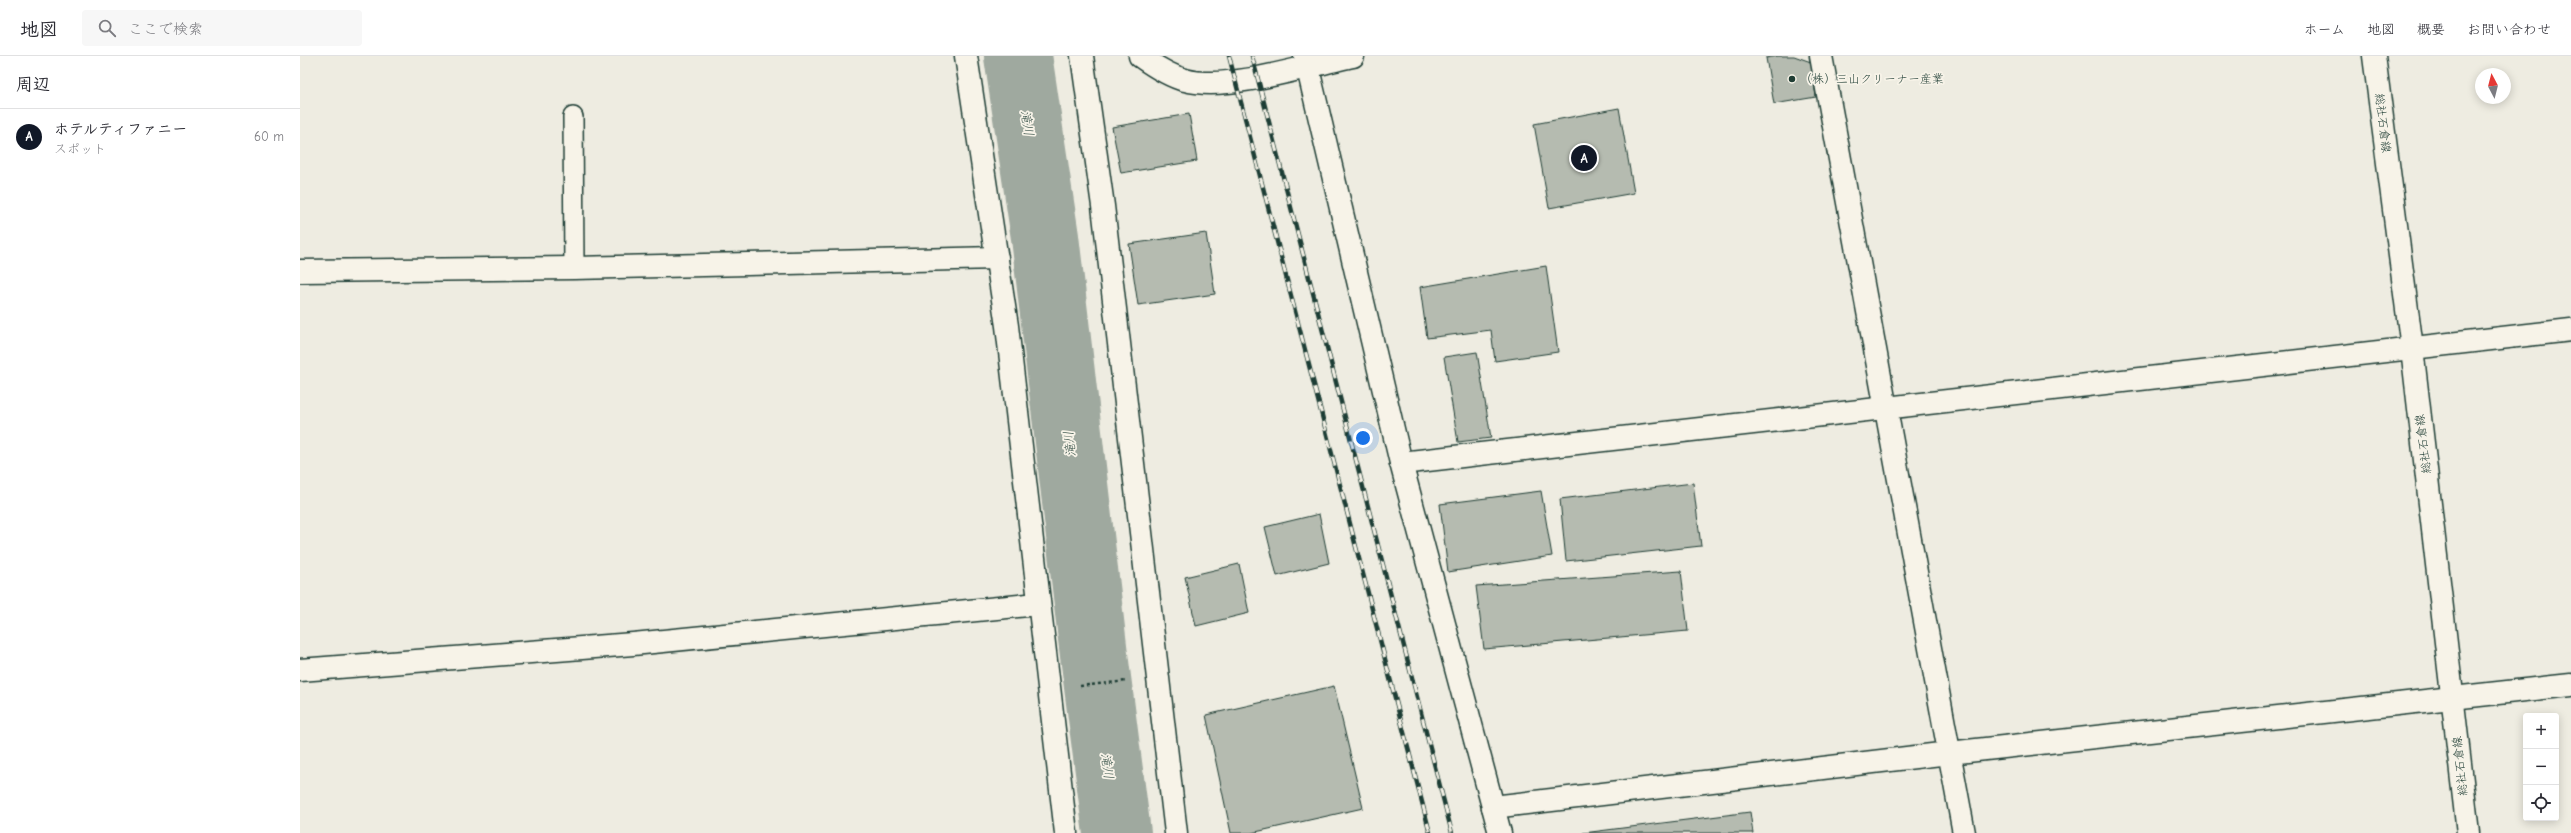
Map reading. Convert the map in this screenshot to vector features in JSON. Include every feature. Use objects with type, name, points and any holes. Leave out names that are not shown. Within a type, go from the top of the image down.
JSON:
[{"type":"street","points":[[966,56],[997,258],[1066,833]]},
{"type":"street","points":[[1082,56],[1103,206],[1176,833]]},
{"type":"street","points":[[1140,56],[1167,74],[1186,81],[1212,83],[1236,82],[1306,61],[1354,56]]},
{"type":"street","points":[[1821,56],[1964,833]]},
{"type":"street","name":"総社石倉線","points":[[2374,56],[2412,348],[2468,833]]},
{"type":"street","points":[[1306,61],[1401,463],[1500,833]]},
{"type":"street","points":[[300,271],[574,268],[997,258]]},
{"type":"street","points":[[1401,463],[2571,330]]},
{"type":"street","points":[[300,670],[640,643],[1038,604]]},
{"type":"street","points":[[1493,806],[1950,753],[2571,685]]},
{"type":"lane","points":[[574,117],[574,268]]},
{"type":"path","points":[[1076,686],[1135,680]]},
{"type":"building","name":"（株）三山クリーナー産業","points":[[1794,56],[1811,62],[1816,97],[1774,104],[1766,58]]},
{"type":"building","points":[[1619,108],[1634,193],[1549,208],[1534,124]]},
{"type":"building","points":[[1189,114],[1197,161],[1121,173],[1112,127]]},
{"type":"building","points":[[1206,233],[1215,294],[1138,305],[1129,244]]},
{"type":"building","points":[[1546,266],[1558,352],[1495,361],[1491,330],[1427,338],[1420,287]]},
{"type":"building","points":[[1477,352],[1491,438],[1458,442],[1444,357]]},
{"type":"building","points":[[1693,483],[1701,546],[1566,561],[1560,499]]},
{"type":"building","points":[[1541,491],[1552,556],[1448,572],[1440,504]]},
{"type":"building","points":[[1319,514],[1329,563],[1277,576],[1265,527]]},
{"type":"building","points":[[1239,564],[1249,613],[1196,626],[1185,577]]},
{"type":"building","points":[[1681,571],[1688,631],[1484,649],[1476,586]]},
{"type":"building","points":[[1334,686],[1363,808],[1251,833],[1231,833],[1206,715]]},
{"type":"building","points":[[1750,812],[1753,833],[1583,833]]},
{"type":"waterway","name":"滝川","points":[[1018,56],[1045,237],[1094,655],[1117,833]]},
{"type":"railway","points":[[1229,56],[1430,833]]},
{"type":"railway","points":[[1252,56],[1452,833]]},
{"type":"place","name":"（株）三山クリーナー産業","points":[[1792,79]]},
{"type":"place","name":"ホテルティファニー","points":[[1584,158]]}]
